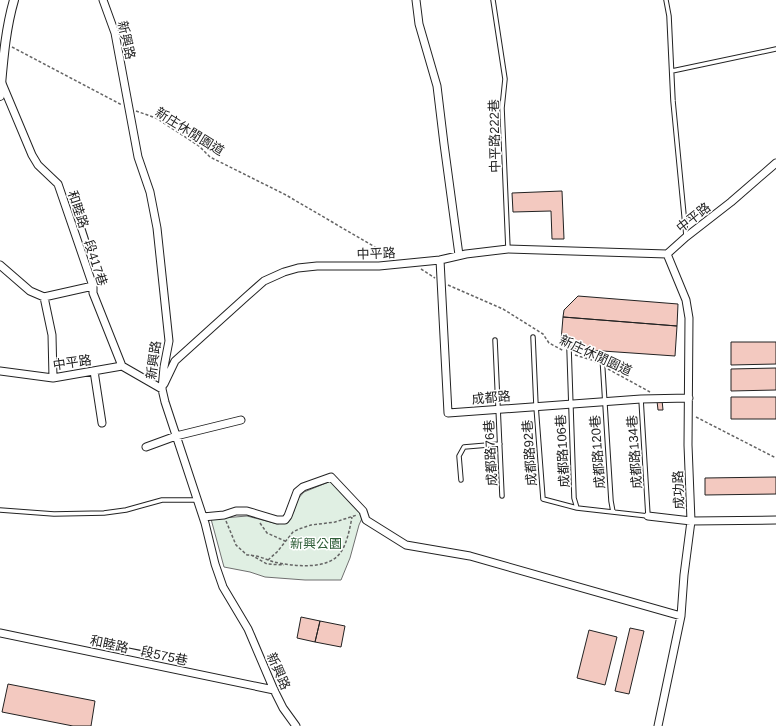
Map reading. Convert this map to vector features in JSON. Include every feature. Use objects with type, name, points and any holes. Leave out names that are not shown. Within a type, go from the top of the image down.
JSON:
[{"type":"street","points":[[0,96],[2,42],[14,0]]},
{"type":"street","name":"新興路","points":[[103,0],[115,33],[138,157],[150,192],[158,228],[169,341],[162,389],[165,402],[203,518],[222,587],[248,629],[274,690],[296,726]]},
{"type":"street","points":[[416,0],[419,24],[437,86],[460,255]]},
{"type":"street","name":"和睦路一段417巷","points":[[1,81],[32,155],[38,165],[58,184],[93,286],[93,293],[122,366]]},
{"type":"street","name":"中平路","points":[[162,389],[175,361],[264,281],[284,272],[317,266],[379,266],[413,263],[508,249],[667,254],[776,163]]},
{"type":"street","name":"成功路","points":[[658,726],[682,616],[684,575],[691,521],[688,446],[689,318],[686,300],[667,254]]},
{"type":"street","name":"成都路","points":[[440,260],[448,413],[498,408],[641,399],[689,398]]},
{"type":"street","points":[[0,265],[30,291],[44,297],[93,286]]},
{"type":"street","points":[[44,297],[52,335],[53,378]]},
{"type":"street","points":[[122,366],[162,389]]},
{"type":"street","name":"中平路","points":[[0,371],[53,378],[122,366]]},
{"type":"street","points":[[94,371],[102,423]]},
{"type":"street","points":[[146,447],[176,436],[242,420]]},
{"type":"street","points":[[203,518],[224,515],[236,511],[247,511],[277,520],[285,520],[297,492],[303,487],[331,477],[363,510],[366,520],[406,545],[470,556],[682,616]]},
{"type":"street","points":[[648,516],[691,521],[776,520]]},
{"type":"street","name":"和睦路一段575巷","points":[[0,633],[274,690]]},
{"type":"lane","name":"中平路222巷","points":[[493,0],[505,79],[502,108],[508,249]]},
{"type":"lane","points":[[666,0],[669,16],[672,71],[686,237]]},
{"type":"lane","points":[[672,71],[776,49]]},
{"type":"lane","name":"成都路92巷","points":[[533,337],[542,499],[576,508]]},
{"type":"lane","name":"成都路76巷","points":[[495,340],[502,496]]},
{"type":"lane","name":"成都路106巷","points":[[568,348],[574,498],[576,508]]},
{"type":"lane","name":"成都路120巷","points":[[602,356],[604,402],[613,512]]},
{"type":"lane","name":"成都路134巷","points":[[641,399],[648,516]]},
{"type":"lane","points":[[461,480],[459,456],[464,447],[500,444]]},
{"type":"lane","points":[[0,510],[54,514],[104,513],[126,510],[162,500],[197,500]]},
{"type":"lane","points":[[576,508],[648,516]]},
{"type":"path","name":"新庄休閒園道","points":[[2,42],[129,109],[156,118],[193,141],[210,157],[286,195],[392,257]]},
{"type":"path","name":"新庄休閒園道","points":[[413,263],[441,283],[503,309],[543,334],[549,343],[568,354],[592,360],[663,398]]},
{"type":"path","points":[[688,413],[776,458]]},
{"type":"path","points":[[268,560],[277,552],[293,532],[299,528],[336,522],[352,517],[363,510]]},
{"type":"path","points":[[256,513],[267,533],[277,536],[285,541]]},
{"type":"path","points":[[224,515],[236,545],[244,553],[287,565]]},
{"type":"path","points":[[251,555],[267,564],[306,567],[325,562],[337,557],[344,546],[352,517]]},
{"type":"green space","name":"新興公園","points":[[331,481],[363,516],[350,558],[341,580],[305,580],[265,577],[250,572],[224,567],[211,519],[247,516],[278,524],[289,520],[294,511],[295,502],[304,492]]},
{"type":"building","points":[[562,191],[564,239],[552,239],[551,211],[513,212],[512,193]]},
{"type":"building","points":[[578,296],[678,304],[677,326],[563,317],[564,310]]},
{"type":"building","points":[[563,317],[677,326],[675,356],[574,349],[561,341]]},
{"type":"building","points":[[731,342],[776,342],[776,364],[731,365]]},
{"type":"building","points":[[776,368],[776,390],[731,391],[731,369]]},
{"type":"building","points":[[731,397],[776,397],[776,419],[731,419]]},
{"type":"building","points":[[662,400],[663,410],[658,410],[657,401]]},
{"type":"building","points":[[776,477],[776,494],[705,495],[705,478]]},
{"type":"building","points":[[301,617],[320,621],[315,642],[297,638]]},
{"type":"building","points":[[320,621],[345,626],[341,647],[315,642]]},
{"type":"building","points":[[630,628],[644,631],[629,694],[615,691]]},
{"type":"building","points":[[589,630],[617,637],[605,685],[577,678]]},
{"type":"building","points":[[8,684],[95,701],[91,726],[73,726],[2,712]]}]
